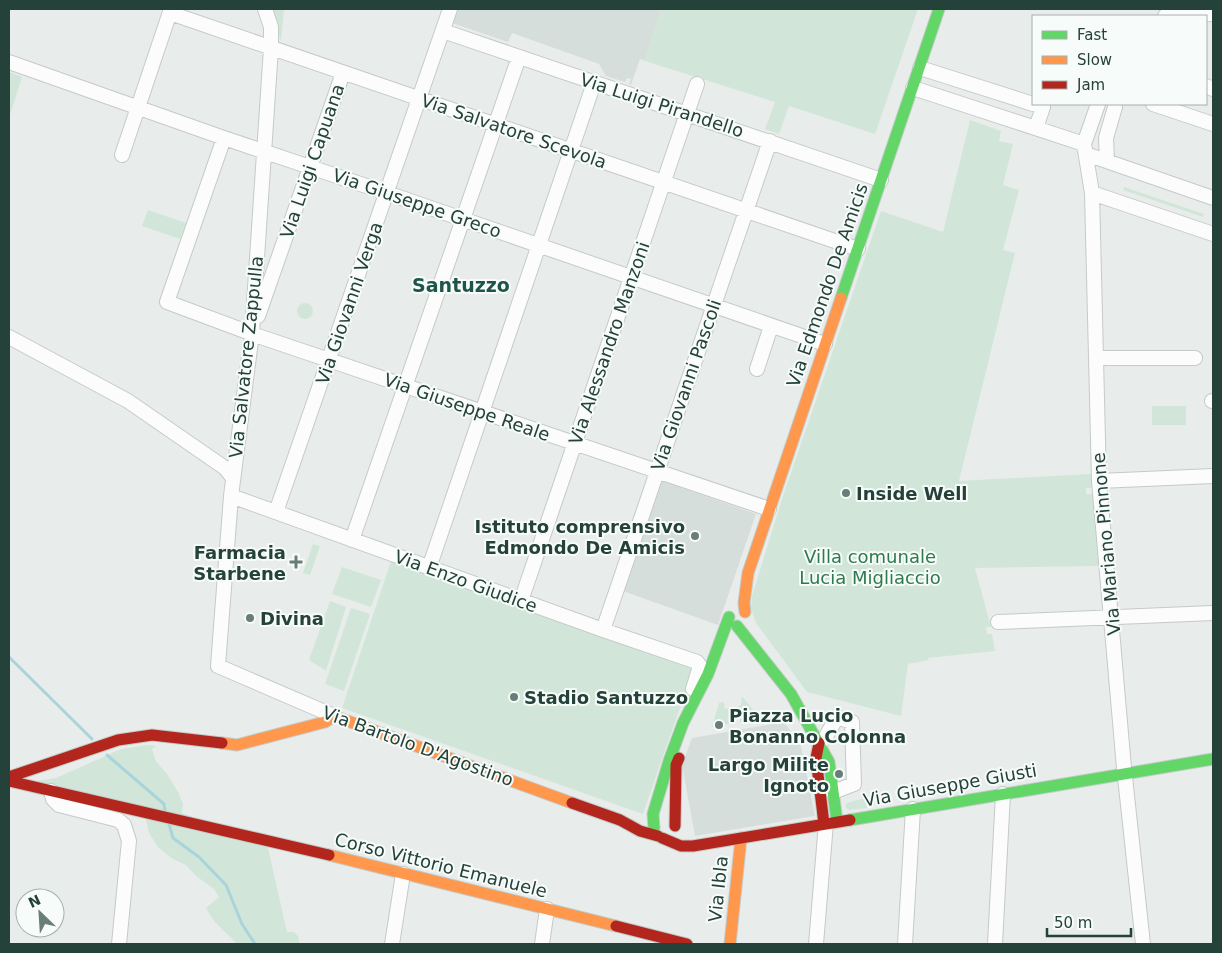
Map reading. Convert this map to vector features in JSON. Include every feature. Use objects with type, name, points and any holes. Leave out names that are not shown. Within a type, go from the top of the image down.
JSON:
[{"type":"main road","name":"Via Edmondo De Amicis","points":[[748,572],[939,9]]},
{"type":"main road","points":[[733,619],[744,623],[748,572]]},
{"type":"main road","points":[[620,820],[641,822],[670,837],[673,834],[675,824],[676,765],[686,735],[712,681],[733,619],[739,586],[748,572]]},
{"type":"main road","points":[[657,829],[653,814],[683,723],[739,608],[746,615],[775,672]]},
{"type":"main road","points":[[733,619],[791,694],[829,762],[833,792],[829,823]]},
{"type":"main road","points":[[9,779],[118,740],[152,735],[237,745],[325,722],[334,716]]},
{"type":"main road","name":"Via Bartolo D'Agostino","points":[[334,716],[620,820]]},
{"type":"main road","points":[[819,743],[816,758],[829,823]]},
{"type":"main road","name":"Via Giuseppe Giusti","points":[[693,846],[1213,758]]},
{"type":"main road","name":"Corso Vittorio Emanuele","points":[[9,779],[51,791],[687,944]]},
{"type":"main road","points":[[657,829],[660,818],[668,818],[693,846]]},
{"type":"main road","points":[[620,820],[640,830],[657,829],[681,846],[693,846]]},
{"type":"main road","name":"Via Ibla","points":[[730,944],[741,838]]},
{"type":"street","name":"Via Salvatore Zappulla","points":[[218,666],[230,496],[252,333],[271,48],[271,27],[265,9]]},
{"type":"street","name":"Via Giovanni Verga","points":[[276,512],[450,9]]},
{"type":"street","name":"Via Salvatore Scevola","points":[[171,11],[343,73],[858,249]]},
{"type":"street","points":[[122,156],[171,11]]},
{"type":"street","points":[[1189,15],[1213,14]]},
{"type":"street","name":"Via Luigi Pirandello","points":[[443,31],[881,180]]},
{"type":"street","points":[[352,540],[519,57]]},
{"type":"street","name":"Via Giuseppe Greco","points":[[9,62],[224,138],[264,150],[825,344]]},
{"type":"street","points":[[920,68],[1032,104]]},
{"type":"street","name":"Via Luigi Capuana","points":[[252,333],[343,73]]},
{"type":"street","points":[[932,94],[938,74]]},
{"type":"street","points":[[429,568],[594,83]]},
{"type":"street","name":"Via Alessandro Manzoni","points":[[521,601],[697,84]]},
{"type":"street","points":[[913,88],[1036,128],[1085,149],[1107,161],[1213,198]]},
{"type":"street","points":[[1036,105],[1043,107],[1036,128]]},
{"type":"street","points":[[1085,149],[1098,105]]},
{"type":"street","points":[[1156,105],[1213,124]]},
{"type":"street","points":[[1107,161],[1106,138],[1115,107]]},
{"type":"street","name":"Via Giuseppe Reale","points":[[224,138],[167,302],[329,360],[769,509]]},
{"type":"street","name":"Via Giovanni Pascoli","points":[[603,630],[770,141]]},
{"type":"street","name":"Via Mariano Pinnone","points":[[1085,149],[1092,192],[1099,481],[1124,773],[1143,944]]},
{"type":"street","points":[[1092,192],[1213,234]]},
{"type":"street","points":[[757,369],[771,326]]},
{"type":"street","points":[[9,337],[128,401],[225,468],[233,478]]},
{"type":"street","points":[[1097,358],[1195,358]]},
{"type":"street","points":[[1099,481],[1213,476]]},
{"type":"street","name":"Via Enzo Giudice","points":[[230,496],[697,662],[700,666],[683,723]]},
{"type":"street","points":[[998,622],[1213,614]]},
{"type":"street","name":"Via Bartolo D'Agostino","points":[[218,666],[334,716]]},
{"type":"street","points":[[819,743],[825,738],[837,718],[852,722],[854,784],[833,792]]},
{"type":"street","points":[[51,791],[52,799],[60,805],[118,820],[128,832],[129,841],[119,944]]},
{"type":"street","points":[[995,944],[1003,794]]},
{"type":"street","points":[[906,944],[913,809]]},
{"type":"street","points":[[816,944],[829,823]]},
{"type":"street","points":[[392,944],[402,874]]},
{"type":"street","points":[[542,944],[547,909]]},
{"type":"shaded area","points":[[456,9],[661,9],[645,61],[640,59],[631,85],[629,84],[631,79],[627,78],[625,82],[606,76],[599,64],[512,33],[508,42],[452,23]]},
{"type":"shaded area","name":"Istituto comprensivo Edmondo De Amicis","points":[[660,480],[756,514],[718,625],[623,591]]},
{"type":"shaded area","points":[[784,722],[801,746],[815,816],[695,836],[682,765],[692,738]]},
{"type":"green space","points":[[269,9],[284,9],[281,41]]},
{"type":"green space","points":[[661,9],[918,9],[875,134],[789,106],[779,134],[765,129],[775,102],[645,61]]},
{"type":"green space","points":[[9,72],[22,77],[9,118]]},
{"type":"green space","name":"Villa comunale Lucia Migliaccio","points":[[970,120],[1001,131],[999,141],[1013,144],[1003,185],[1019,190],[1003,250],[1015,253],[959,481],[1091,474],[1092,488],[1086,488],[1086,494],[1093,494],[1100,566],[975,568],[991,627],[986,627],[987,634],[992,634],[995,651],[928,658],[928,660],[908,664],[901,716],[807,692],[756,623],[751,608],[752,596],[781,502],[881,211],[943,232]]},
{"type":"green space","points":[[1124,187],[1204,214],[1203,217],[1123,190]]},
{"type":"green space","points":[[148,210],[186,223],[180,239],[142,226]]},
{"type":"green space","points":[[302,303],[308,303],[313,308],[311,317],[302,319],[297,314],[297,308]]},
{"type":"green space","points":[[1152,406],[1186,406],[1186,425],[1152,425]]},
{"type":"green space","points":[[313,544],[320,546],[310,575],[303,573]]},
{"type":"green space","name":"Stadio Santuzzo","points":[[391,561],[694,667],[643,814],[342,708]]},
{"type":"green space","points":[[342,567],[381,580],[371,607],[332,594]]},
{"type":"green space","points":[[330,601],[346,607],[326,671],[309,660]]},
{"type":"green space","points":[[351,608],[370,614],[344,691],[325,684]]},
{"type":"green space","points":[[742,696],[760,718],[740,722],[737,707],[741,705]]},
{"type":"green space","points":[[724,702],[725,709],[730,708],[733,723],[712,727],[719,703]]},
{"type":"green space","points":[[147,745],[156,746],[152,749],[156,761],[178,792],[183,804],[182,813],[268,848],[287,932],[294,932],[298,936],[300,944],[237,944],[216,922],[206,908],[219,897],[214,889],[196,876],[186,865],[173,859],[158,847],[149,833],[143,807],[36,781],[56,778],[121,749]]},
{"type":"green space","points":[[865,798],[867,808],[849,810],[845,807],[847,803]]},
{"type":"waterway","points":[[9,657],[92,739]]},
{"type":"waterway","points":[[107,755],[164,804],[165,811]]},
{"type":"waterway","points":[[169,824],[173,838],[199,857],[226,885],[242,924],[255,944]]},
{"type":"traffic: fast","points":[[841,298],[939,9]]},
{"type":"traffic: fast","points":[[654,828],[653,814],[669,761],[683,723],[708,674],[729,617]]},
{"type":"traffic: fast","points":[[737,626],[791,694],[829,762],[837,821]]},
{"type":"traffic: fast","points":[[850,820],[1213,759]]},
{"type":"traffic: slow","points":[[745,612],[744,603],[748,573],[841,298]]},
{"type":"traffic: slow","points":[[222,743],[237,745],[325,722],[334,716],[572,803]]},
{"type":"traffic: slow","points":[[730,944],[741,838]]},
{"type":"traffic: slow","points":[[329,855],[616,926]]},
{"type":"traffic: jam","points":[[9,777],[118,740],[152,735],[222,743]]},
{"type":"traffic: jam","points":[[819,743],[816,758],[824,824]]},
{"type":"traffic: jam","points":[[675,826],[676,765],[679,758]]},
{"type":"traffic: jam","points":[[9,781],[329,855]]},
{"type":"traffic: jam","points":[[572,803],[620,820],[640,831],[658,836]]},
{"type":"traffic: jam","points":[[662,838],[681,846],[693,846],[850,820]]},
{"type":"traffic: jam","points":[[616,926],[687,944]]},
{"type":"place","name":"Inside Well","points":[[846,493]]},
{"type":"place","name":"Istituto comprensivo Edmondo De Amicis","points":[[695,536]]},
{"type":"place","name":"Farmacia Starbene","points":[[296,562]]},
{"type":"place","name":"Divina","points":[[250,618]]},
{"type":"place","name":"Stadio Santuzzo","points":[[514,697]]},
{"type":"place","name":"Piazza Lucio Bonanno Colonna","points":[[719,725]]},
{"type":"place","name":"Largo Milite Ignoto","points":[[839,774]]},
{"type":"district","name":"Santuzzo","points":[[461,285]]}]
